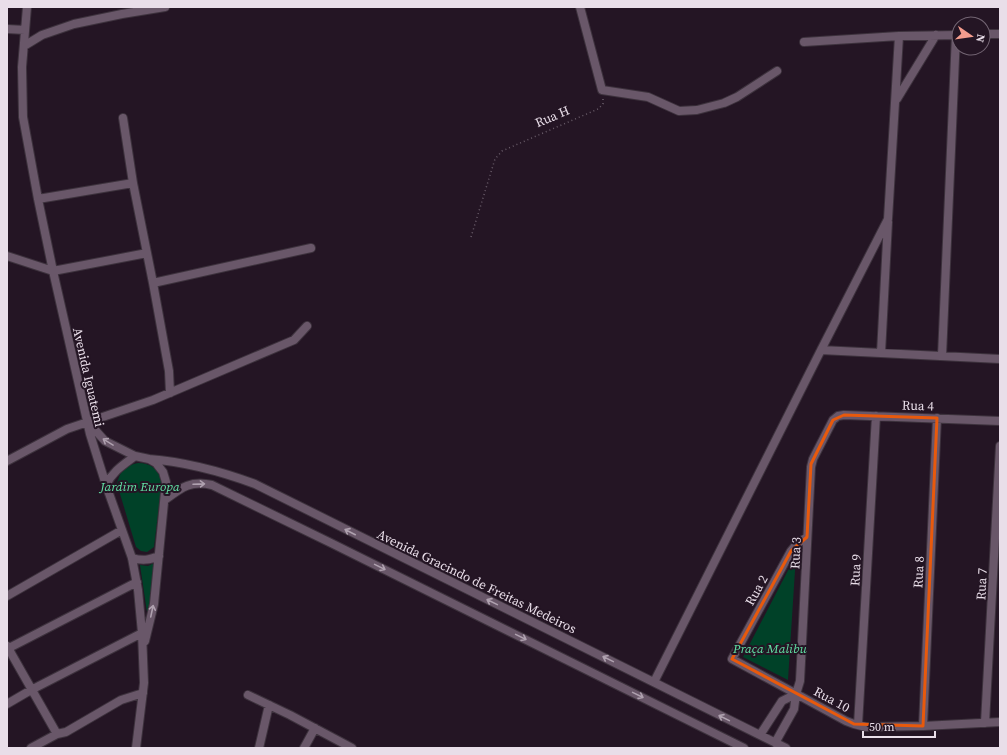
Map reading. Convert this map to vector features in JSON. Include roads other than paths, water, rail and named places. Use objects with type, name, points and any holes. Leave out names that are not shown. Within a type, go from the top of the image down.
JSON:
[{"type":"street","name":"Avenida Iguatemi","points":[[27,7],[22,67],[23,117],[38,199],[52,271],[87,422],[106,485],[132,558],[137,582],[142,633],[144,683],[136,748]]},
{"type":"street","points":[[24,46],[42,35],[74,24],[165,7]]},
{"type":"street","points":[[580,7],[602,90],[637,94],[679,110],[697,110],[737,97],[778,71]]},
{"type":"street","points":[[7,29],[25,30]]},
{"type":"street","points":[[895,101],[936,35]]},
{"type":"street","points":[[804,42],[899,36],[951,35]]},
{"type":"street","points":[[881,353],[899,36]]},
{"type":"street","points":[[942,356],[957,56]]},
{"type":"street","points":[[123,118],[133,183],[154,283],[169,371],[170,393]]},
{"type":"street","points":[[38,199],[133,183]]},
{"type":"street","points":[[654,682],[888,219]]},
{"type":"street","points":[[154,283],[311,248]]},
{"type":"street","points":[[7,256],[52,271],[148,253]]},
{"type":"street","points":[[7,461],[67,429],[170,393],[294,340],[307,326]]},
{"type":"street","points":[[821,350],[1000,359]]},
{"type":"street","name":"Rua 4","points":[[835,418],[844,415],[1000,421]]},
{"type":"street","name":"Rua 9","points":[[858,725],[876,416]]},
{"type":"street","name":"Rua 3","points":[[775,743],[794,709],[800,681],[811,464],[831,423],[835,418]]},
{"type":"street","name":"Rua 8","points":[[923,726],[937,418]]},
{"type":"street","name":"Avenida Gracindo de Freitas Medeiros","points":[[87,422],[105,441],[135,456],[204,468],[255,484],[786,748]]},
{"type":"street","name":"Rua 7","points":[[985,723],[1000,446]]},
{"type":"street","points":[[106,485],[110,476],[116,470],[135,456]]},
{"type":"street","points":[[143,649],[154,604],[166,482],[163,472],[156,463],[149,459]]},
{"type":"street","points":[[165,500],[184,486],[198,483],[212,485],[744,748]]},
{"type":"street","points":[[7,596],[122,530]]},
{"type":"street","name":"Rua 2","points":[[732,659],[791,551],[796,545],[807,537]]},
{"type":"street","points":[[132,558],[150,560],[159,556]]},
{"type":"street","points":[[57,734],[7,648],[137,582]]},
{"type":"street","points":[[7,704],[31,690],[142,633]]},
{"type":"street","name":"Rua 10","points":[[732,659],[846,721],[866,727],[1000,722]]},
{"type":"street","points":[[31,748],[57,734],[66,732],[122,700],[143,692]]},
{"type":"street","points":[[760,735],[782,701],[796,694]]},
{"type":"street","points":[[248,695],[352,748]]},
{"type":"street","points":[[259,748],[269,705]]},
{"type":"street","points":[[304,748],[315,728]]},
{"type":"park label","name":"Jardim Europa","points":[[140,486]]},
{"type":"park label","name":"Praça Malibu","points":[[770,648]]}]
